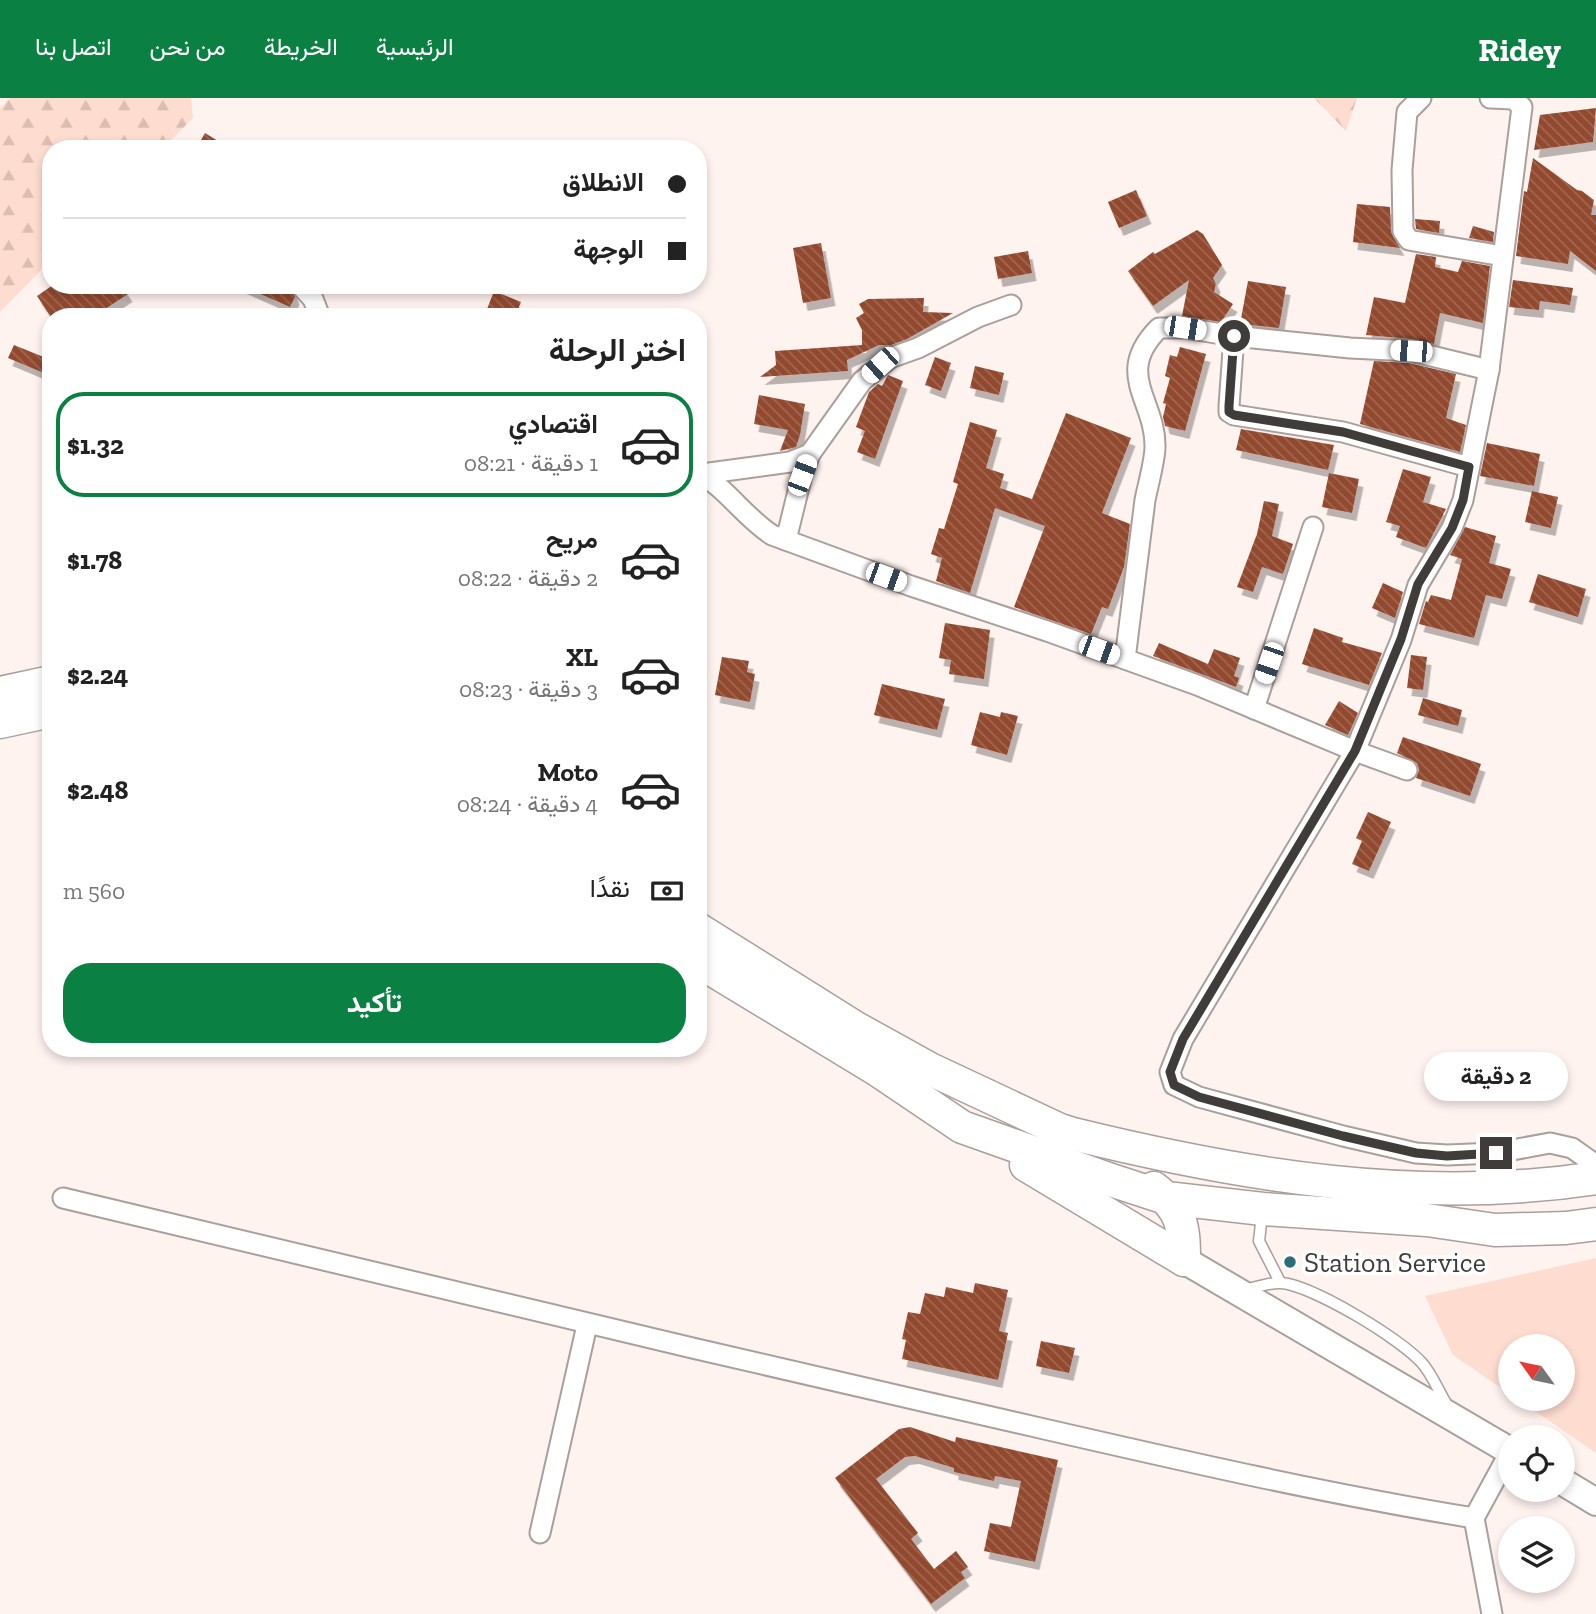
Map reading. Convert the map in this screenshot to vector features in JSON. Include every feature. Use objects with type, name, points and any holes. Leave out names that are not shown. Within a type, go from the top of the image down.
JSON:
[{"type":"highway","points":[[0,693],[42,684]]},
{"type":"highway","points":[[0,722],[42,713]]},
{"type":"highway","points":[[707,935],[856,1028],[930,1069],[1060,1130],[1169,1157],[1328,1182],[1439,1190],[1551,1185],[1596,1178]]},
{"type":"highway","points":[[707,966],[876,1069],[962,1127],[1184,1259]]},
{"type":"highway","points":[[962,1127],[1166,1198],[1263,1209],[1427,1220],[1495,1230],[1566,1228],[1596,1224]]},
{"type":"highway","points":[[1097,1140],[1129,1170],[1166,1198],[1179,1214],[1184,1231],[1184,1259]]},
{"type":"main road","points":[[1184,1259],[1498,1444]]},
{"type":"main road","points":[[1575,1489],[1596,1502]]},
{"type":"street","points":[[1421,98],[1407,112],[1402,170],[1403,231],[1413,241],[1503,256]]},
{"type":"street","points":[[1490,98],[1513,99],[1522,107],[1489,370],[1463,500],[1452,528],[1418,584],[1401,639],[1355,751],[1183,1039],[1170,1072],[1174,1085],[1199,1097],[1416,1153],[1447,1156],[1496,1153],[1550,1143],[1572,1148],[1596,1164]]},
{"type":"street","points":[[786,540],[810,454],[862,381],[880,365],[978,317],[1011,305]]},
{"type":"street","points":[[1125,659],[1145,500],[1155,447],[1153,429],[1140,394],[1139,360],[1149,338],[1159,328],[1185,328],[1350,348],[1411,351],[1489,370]]},
{"type":"street","points":[[1234,336],[1229,406],[1229,412],[1234,415],[1343,432],[1469,467]]},
{"type":"street","points":[[707,472],[790,462],[810,454]]},
{"type":"street","points":[[707,478],[754,523],[772,535],[1125,659],[1407,770]]},
{"type":"street","points":[[1254,709],[1313,527]]},
{"type":"street","points":[[63,1198],[587,1325],[1177,1459],[1474,1518]]},
{"type":"street","points":[[540,1533],[587,1325]]},
{"type":"street","points":[[1492,1614],[1474,1518],[1498,1473]]},
{"type":"lane","points":[[1263,1209],[1259,1241],[1280,1282]]},
{"type":"lane","points":[[1237,1292],[1280,1282],[1316,1293],[1404,1347],[1424,1365],[1454,1418]]},
{"type":"green space","points":[[10,98],[191,98],[193,118],[171,140],[42,140],[42,269],[0,312],[0,108]]},
{"type":"green space","points":[[1314,98],[1357,98],[1346,131]]},
{"type":"green space","points":[[1596,1258],[1596,1453],[1575,1439],[1575,1425],[1555,1425],[1535,1411],[1575,1411],[1575,1334],[1498,1334],[1498,1386],[1453,1355],[1425,1296]]},
{"type":"building","points":[[1596,108],[1593,142],[1534,150],[1540,115]]},
{"type":"building","points":[[205,133],[216,140],[201,140]]},
{"type":"building","points":[[1533,158],[1594,200],[1591,215],[1596,215],[1596,271],[1570,251],[1568,264],[1516,256],[1524,191],[1527,192]]},
{"type":"building","points":[[1136,190],[1147,216],[1119,228],[1108,202]]},
{"type":"building","points":[[1357,204],[1390,207],[1391,232],[1400,248],[1353,242]]},
{"type":"building","points":[[1415,219],[1440,221],[1439,233],[1416,229]]},
{"type":"building","points":[[1473,226],[1494,232],[1493,242],[1469,238]]},
{"type":"building","points":[[1197,230],[1203,234],[1222,265],[1213,278],[1216,284],[1214,292],[1233,304],[1221,322],[1182,316],[1189,280],[1153,306],[1128,271],[1153,252],[1155,254]]},
{"type":"building","points":[[821,243],[831,298],[803,303],[793,248]]},
{"type":"building","points":[[1028,251],[1032,273],[998,279],[994,257]]},
{"type":"building","points":[[1416,254],[1436,257],[1435,267],[1458,272],[1462,261],[1490,266],[1483,323],[1440,313],[1434,344],[1366,335],[1374,297],[1405,303]]},
{"type":"building","points":[[1513,280],[1573,288],[1570,305],[1540,301],[1539,310],[1509,307]]},
{"type":"building","points":[[1248,281],[1286,287],[1279,328],[1240,324]]},
{"type":"building","points":[[42,293],[128,294],[107,308],[45,308],[37,296]]},
{"type":"building","points":[[260,294],[294,294],[290,307]]},
{"type":"building","points":[[493,294],[501,294],[521,302],[519,308],[487,308]]},
{"type":"building","points":[[924,298],[923,312],[953,313],[907,339],[891,345],[879,345],[847,360],[848,371],[760,377],[776,365],[775,351],[862,345],[862,330],[856,318],[864,313],[859,304],[868,299]]},
{"type":"building","points":[[14,345],[42,356],[42,372],[8,358]]},
{"type":"building","points":[[1180,347],[1206,354],[1185,431],[1165,426],[1163,417],[1166,404],[1163,403],[1170,378],[1165,376],[1170,355],[1177,357]]},
{"type":"building","points":[[935,357],[951,363],[941,391],[925,385]]},
{"type":"building","points":[[1374,361],[1409,363],[1456,374],[1446,418],[1466,425],[1460,452],[1360,424]]},
{"type":"building","points":[[975,366],[1004,373],[999,395],[970,388]]},
{"type":"building","points":[[888,375],[903,381],[875,459],[857,452],[865,431],[856,427],[869,392],[878,384],[882,386]]},
{"type":"building","points":[[759,395],[805,404],[796,447],[780,451],[788,430],[754,424]]},
{"type":"building","points":[[1066,413],[1131,438],[1102,513],[1130,524],[1124,567],[1108,609],[1102,607],[1091,634],[1014,607],[1045,526],[995,508],[970,593],[936,581],[942,558],[931,554],[939,528],[944,529],[958,484],[953,482],[970,422],[997,430],[986,468],[1004,474],[1000,488],[1032,499]]},
{"type":"building","points":[[1241,429],[1334,445],[1328,470],[1236,450]]},
{"type":"building","points":[[1487,443],[1540,454],[1534,486],[1480,476]]},
{"type":"building","points":[[1403,469],[1431,477],[1423,502],[1446,509],[1426,548],[1396,537],[1400,526],[1386,522]]},
{"type":"building","points":[[1329,473],[1359,479],[1352,513],[1322,507]]},
{"type":"building","points":[[1532,491],[1558,497],[1551,528],[1525,522]]},
{"type":"building","points":[[1264,501],[1279,504],[1272,536],[1293,544],[1283,574],[1262,567],[1253,592],[1237,587],[1257,534]]},
{"type":"building","points":[[1465,527],[1496,536],[1489,563],[1511,569],[1502,599],[1486,595],[1474,638],[1419,624],[1426,601],[1428,602],[1431,595],[1451,600],[1462,559],[1450,555]]},
{"type":"building","points":[[1538,574],[1586,589],[1578,617],[1529,602]]},
{"type":"building","points":[[1383,583],[1403,592],[1395,618],[1372,608]]},
{"type":"building","points":[[945,623],[990,630],[984,679],[949,674],[951,660],[939,658]]},
{"type":"building","points":[[1314,628],[1343,638],[1342,642],[1382,653],[1369,685],[1302,664]]},
{"type":"building","points":[[1159,643],[1208,664],[1214,649],[1240,658],[1234,676],[1239,678],[1236,687],[1153,656]]},
{"type":"building","points":[[1411,655],[1427,657],[1423,690],[1407,688]]},
{"type":"building","points":[[722,657],[749,661],[747,672],[755,674],[750,702],[715,695]]},
{"type":"building","points":[[882,684],[945,699],[937,730],[874,715]]},
{"type":"building","points":[[1423,698],[1462,710],[1458,726],[1418,715]]},
{"type":"building","points":[[1339,701],[1358,713],[1348,735],[1325,725]]},
{"type":"building","points":[[980,712],[1000,717],[1001,712],[1018,716],[1007,755],[971,745]]},
{"type":"building","points":[[1403,737],[1481,764],[1470,796],[1416,778],[1419,769],[1417,763],[1397,753]]},
{"type":"building","points":[[1368,812],[1391,822],[1369,871],[1352,864],[1362,841],[1356,838]]},
{"type":"building","points":[[975,1283],[1008,1290],[999,1331],[1008,1333],[998,1380],[902,1359],[906,1340],[902,1339],[908,1312],[920,1314],[925,1293],[944,1297],[946,1287],[973,1293]]},
{"type":"building","points":[[1041,1341],[1075,1348],[1069,1373],[1036,1366]]},
{"type":"building","points":[[910,1427],[955,1442],[956,1437],[1058,1460],[1035,1562],[984,1551],[990,1523],[1011,1527],[1021,1481],[995,1476],[994,1481],[954,1472],[954,1468],[915,1456],[905,1457],[876,1479],[918,1533],[911,1539],[934,1569],[956,1551],[968,1567],[961,1572],[965,1578],[931,1604],[835,1478],[899,1429]]},
{"type":"place","name":"Station Service","points":[[1290,1262]]},
{"type":"route","points":[[1234,336],[1229,406],[1229,412],[1234,415],[1343,432],[1469,467],[1463,500],[1452,528],[1418,584],[1401,639],[1355,751],[1183,1039],[1170,1072],[1174,1085],[1199,1097],[1416,1153],[1447,1156],[1496,1153]]}]
